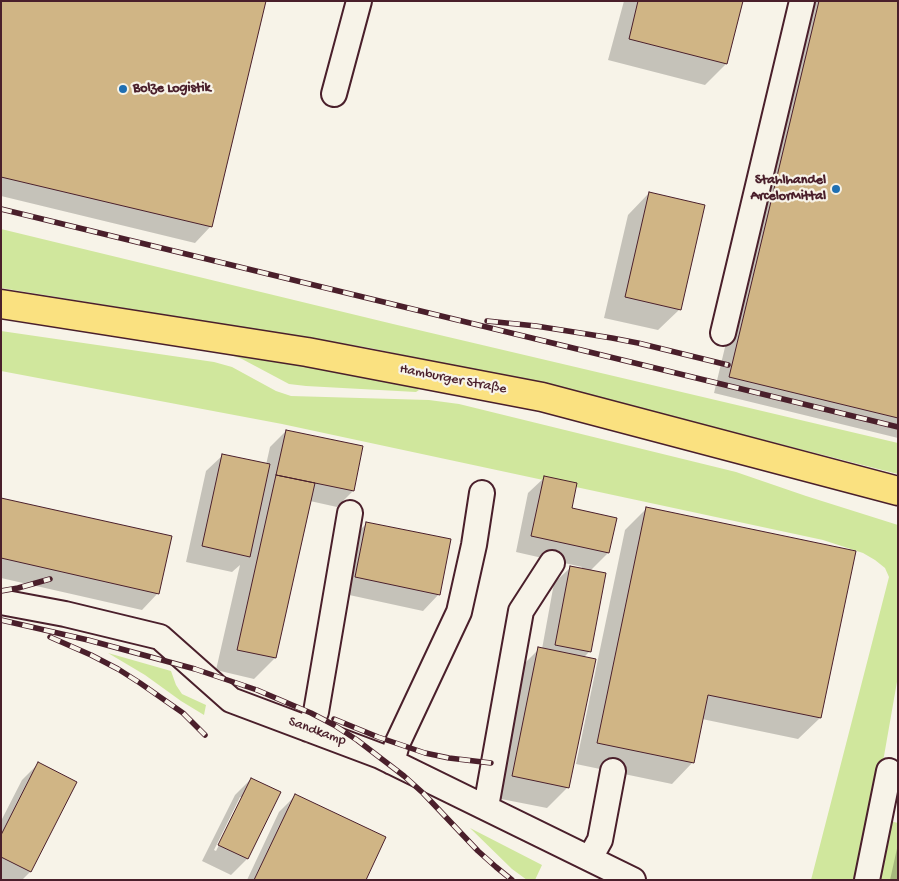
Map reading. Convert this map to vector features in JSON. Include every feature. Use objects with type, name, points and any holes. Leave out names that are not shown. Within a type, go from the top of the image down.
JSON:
[{"type":"main road","name":"Hamburger Straße","points":[[1,304],[307,352],[542,398],[898,491]]},
{"type":"street","points":[[334,94],[359,1]]},
{"type":"street","points":[[723,333],[802,1]]},
{"type":"street","points":[[392,762],[397,744],[459,612],[474,545],[482,493]]},
{"type":"street","points":[[308,729],[316,712],[350,512]]},
{"type":"street","points":[[486,807],[522,611],[552,563]]},
{"type":"street","name":"Sandkamp","points":[[1,602],[65,614],[160,637],[231,700],[380,756],[633,880]]},
{"type":"street","points":[[590,858],[600,840],[613,770]]},
{"type":"street","points":[[867,880],[889,770]]},
{"type":"green space","points":[[1,229],[898,443],[898,474],[563,389],[370,348],[1,288]]},
{"type":"green space","points":[[1,331],[214,362],[232,367],[276,391],[291,396],[429,400],[459,404],[736,472],[898,525],[898,676],[860,880],[811,880],[889,577],[885,568],[875,560],[863,553],[823,540],[282,424],[1,371]]},
{"type":"green space","points":[[217,350],[416,387],[419,390],[416,392],[289,384],[242,359]]},
{"type":"green space","points":[[108,653],[171,671],[176,685],[182,694],[206,705],[204,715],[145,675]]},
{"type":"green space","points":[[890,821],[898,823],[898,880],[874,880]]},
{"type":"green space","points":[[470,828],[542,865],[535,880],[527,880],[512,869]]},
{"type":"building","name":"Bolze Logistik","points":[[1,1],[266,1],[212,227],[1,177]]},
{"type":"building","points":[[638,1],[743,1],[727,64],[629,39]]},
{"type":"building","name":"Stahlhandel ArcelorMittal","points":[[819,1],[898,1],[898,418],[729,377]]},
{"type":"building","points":[[649,192],[705,205],[681,310],[625,297]]},
{"type":"building","points":[[286,430],[363,446],[354,491],[276,475]]},
{"type":"building","points":[[222,454],[270,464],[250,557],[202,546]]},
{"type":"building","points":[[276,475],[315,483],[276,658],[237,650]]},
{"type":"building","points":[[544,476],[577,483],[572,508],[617,518],[609,553],[531,536]]},
{"type":"building","points":[[1,498],[172,536],[159,594],[1,558]]},
{"type":"building","points":[[646,507],[856,551],[821,718],[708,695],[694,763],[597,743]]},
{"type":"building","points":[[366,522],[451,539],[440,595],[355,577]]},
{"type":"building","points":[[570,566],[606,573],[591,652],[555,645]]},
{"type":"building","points":[[538,647],[596,659],[569,788],[512,776]]},
{"type":"building","points":[[38,762],[77,782],[31,872],[1,857],[1,835]]},
{"type":"building","points":[[251,778],[281,792],[248,859],[218,845]]},
{"type":"building","points":[[295,794],[386,837],[366,880],[254,880]]},
{"type":"railway","points":[[1,209],[898,427]]},
{"type":"railway","points":[[487,321],[536,326],[612,338],[728,365]]},
{"type":"railway","points":[[1,591],[50,579]]},
{"type":"railway","points":[[1,620],[88,640],[195,669],[257,690],[311,713],[357,740],[404,776],[423,793],[478,851],[512,880]]},
{"type":"railway","points":[[50,637],[118,669],[183,713],[205,735]]},
{"type":"railway","points":[[334,719],[425,753],[491,763]]},
{"type":"place","name":"Bolze Logistik","points":[[123,89]]},
{"type":"place","name":"Stahlhandel ArcelorMittal","points":[[836,189]]}]
